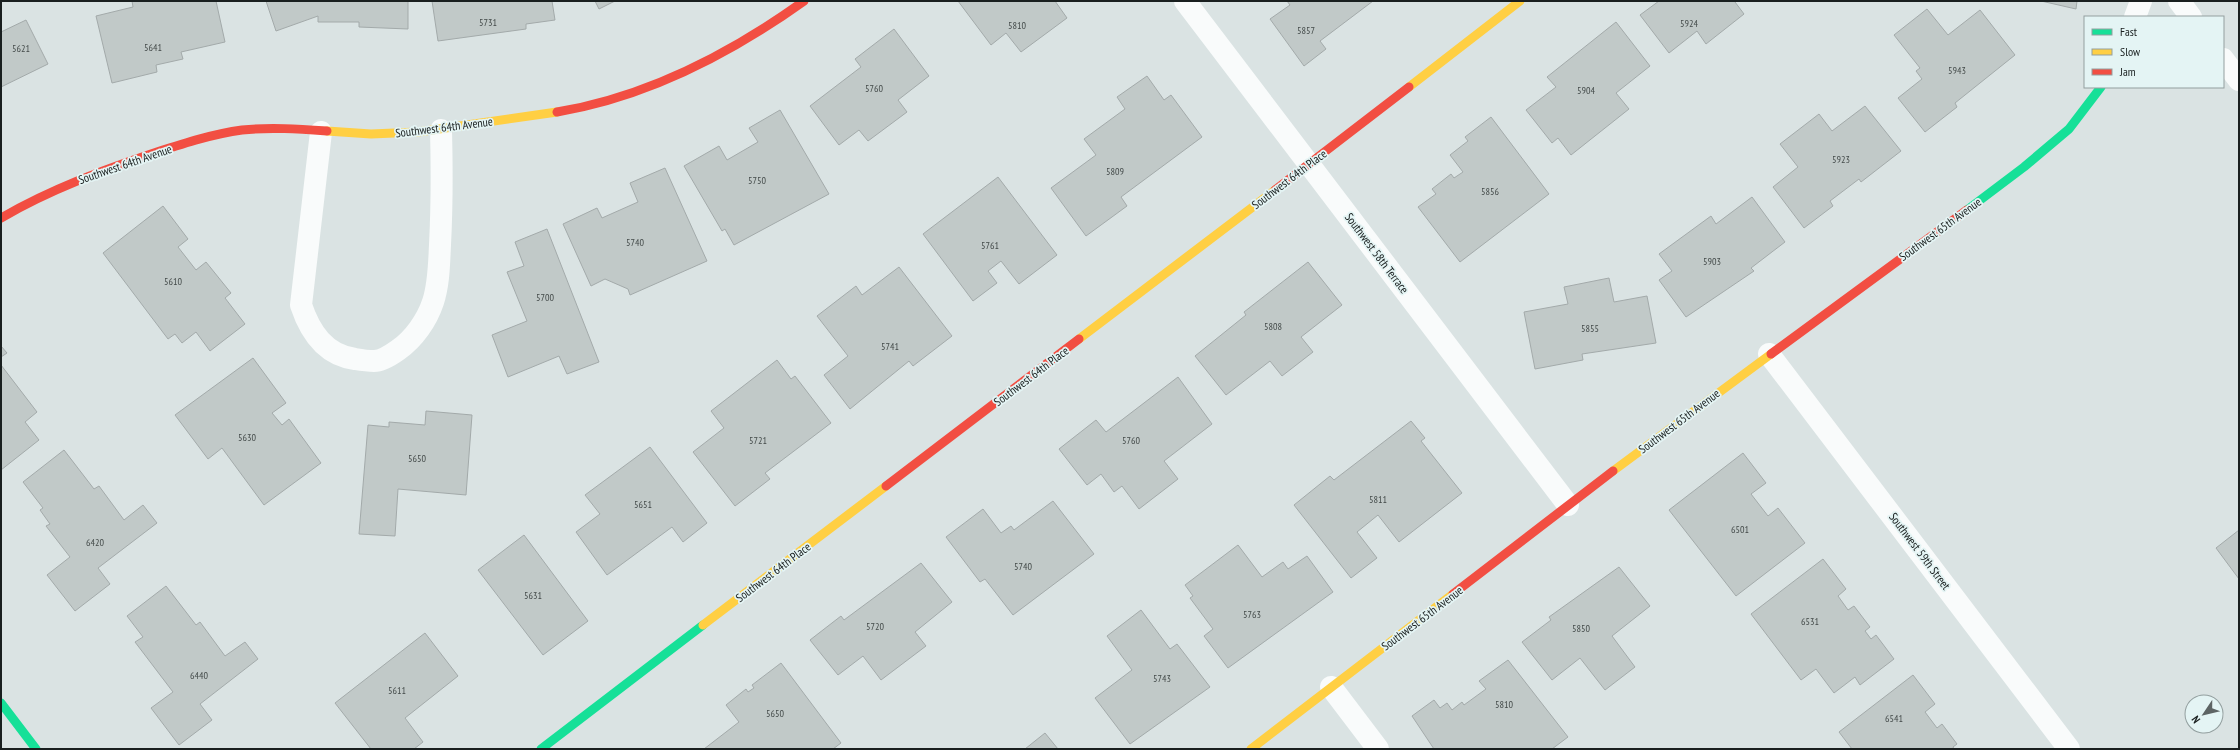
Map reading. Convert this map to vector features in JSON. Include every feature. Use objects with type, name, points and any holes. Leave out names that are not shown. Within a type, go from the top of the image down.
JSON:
[{"type":"street","name":"Southwest 64th Avenue","points":[[1,218],[50,192],[87,175],[212,136],[243,130],[263,129],[388,134],[441,130],[572,109],[640,91],[674,77],[740,44],[804,1]]},
{"type":"street","name":"Southwest 58th Terrace","points":[[1185,1],[1568,505]]},
{"type":"street","name":"Southwest 64th Place","points":[[541,749],[1309,164],[1520,1]]},
{"type":"street","points":[[2135,16],[2141,1]]},
{"type":"street","points":[[2179,1],[2190,16]]},
{"type":"street","points":[[2224,60],[2239,80]]},
{"type":"street","name":"Southwest 65th Avenue","points":[[1251,749],[1568,505],[1769,354],[2046,150],[2069,129],[2099,88]]},
{"type":"street","points":[[321,132],[301,305],[308,326],[320,342],[332,351],[350,358],[374,361],[390,356],[405,345],[421,326],[433,302],[439,274],[441,228],[441,130]]},
{"type":"street","name":"Southwest 59th Street","points":[[1769,354],[2069,749]]},
{"type":"street","points":[[1331,687],[1378,749]]},
{"type":"street","points":[[1,703],[36,749]]},
{"type":"building","points":[[132,1],[216,1],[225,42],[181,52],[183,59],[156,65],[157,72],[112,83],[96,16],[133,7]]},
{"type":"building","points":[[266,1],[408,1],[408,29],[359,27],[359,22],[318,22],[318,16],[276,31]]},
{"type":"building","points":[[432,1],[552,1],[555,20],[526,24],[526,29],[438,41]]},
{"type":"building","points":[[595,1],[615,1],[599,9]]},
{"type":"building","points":[[958,1],[1055,1],[1067,18],[1021,52],[1006,33],[991,45]]},
{"type":"building","points":[[1287,1],[1373,1],[1320,41],[1326,49],[1304,66],[1270,19],[1290,5]]},
{"type":"building","points":[[1659,1],[1736,1],[1735,2],[1744,14],[1706,44],[1697,31],[1669,53],[1640,15]]},
{"type":"building","points":[[2041,1],[2077,1],[2076,9]]},
{"type":"building","points":[[1927,9],[1948,35],[1980,10],[2015,55],[1955,103],[1957,107],[1925,132],[1898,98],[1922,79],[1916,71],[1920,68],[1894,35]]},
{"type":"building","points":[[26,20],[48,64],[1,87],[1,32]]},
{"type":"building","points":[[1616,22],[1650,66],[1616,93],[1629,109],[1571,155],[1558,138],[1552,143],[1526,110],[1556,87],[1547,77]]},
{"type":"building","points":[[894,29],[929,76],[898,100],[907,112],[868,141],[859,130],[839,145],[810,106],[861,67],[855,59]]},
{"type":"building","points":[[1147,76],[1164,100],[1171,95],[1202,137],[1121,197],[1127,206],[1086,236],[1051,188],[1096,155],[1084,139],[1125,109],[1117,97]]},
{"type":"building","points":[[1865,106],[1901,151],[1861,182],[1859,179],[1830,201],[1833,206],[1804,228],[1773,187],[1798,167],[1780,144],[1819,114],[1832,131]]},
{"type":"building","points":[[780,110],[829,194],[734,245],[725,229],[722,231],[684,166],[719,146],[727,160],[758,142],[749,128]]},
{"type":"building","points":[[1491,117],[1549,194],[1460,262],[1418,207],[1436,194],[1432,189],[1451,174],[1454,178],[1463,172],[1450,155],[1468,141],[1465,137]]},
{"type":"building","points":[[665,168],[707,261],[630,295],[628,289],[605,279],[591,286],[563,224],[597,208],[602,218],[638,202],[630,183]]},
{"type":"building","points":[[998,177],[1057,255],[1019,284],[1001,261],[988,271],[997,283],[973,301],[923,234]]},
{"type":"building","points":[[1752,197],[1785,242],[1751,268],[1754,271],[1686,317],[1659,280],[1672,271],[1659,254],[1711,216],[1716,224]]},
{"type":"building","points":[[163,206],[188,239],[178,247],[196,270],[206,262],[231,293],[225,298],[245,324],[210,351],[196,332],[182,343],[175,334],[168,339],[103,253]]},
{"type":"building","points":[[547,229],[599,362],[567,374],[559,356],[508,377],[492,335],[527,321],[507,272],[524,266],[515,242]]},
{"type":"building","points":[[1308,262],[1342,305],[1301,337],[1313,352],[1282,376],[1270,361],[1226,395],[1195,356],[1246,315],[1244,312]]},
{"type":"building","points":[[899,267],[952,336],[913,366],[909,361],[850,409],[824,375],[848,356],[817,316],[856,286],[862,295]]},
{"type":"building","points":[[1609,278],[1614,302],[1647,296],[1656,343],[1582,354],[1583,360],[1535,369],[1524,312],[1568,304],[1564,287]]},
{"type":"building","points":[[1,346],[7,353],[1,357]]},
{"type":"building","points":[[253,358],[286,403],[272,413],[282,425],[289,419],[321,463],[264,505],[222,448],[208,459],[175,415]]},
{"type":"building","points":[[777,360],[791,379],[795,376],[831,423],[765,473],[770,479],[735,506],[693,452],[724,428],[711,411]]},
{"type":"building","points":[[1,365],[37,412],[25,422],[39,440],[1,470]]},
{"type":"building","points":[[1178,377],[1212,424],[1164,461],[1178,479],[1139,509],[1122,486],[1114,492],[1101,474],[1087,485],[1059,449],[1096,420],[1106,432]]},
{"type":"building","points":[[426,411],[472,415],[466,495],[398,489],[395,536],[359,534],[368,425],[389,427],[389,422],[425,425]]},
{"type":"building","points":[[1411,421],[1425,438],[1421,441],[1462,493],[1399,542],[1378,515],[1357,532],[1377,558],[1351,578],[1294,505],[1330,476],[1334,480]]},
{"type":"building","points":[[650,447],[707,523],[683,542],[672,527],[607,575],[576,532],[600,514],[585,495]]},
{"type":"building","points":[[64,450],[94,489],[99,486],[124,520],[143,505],[157,523],[98,568],[110,584],[75,611],[47,575],[70,557],[46,526],[50,524],[40,510],[43,508],[23,482]]},
{"type":"building","points":[[1743,453],[1766,483],[1751,494],[1768,516],[1778,508],[1805,543],[1736,596],[1669,510]]},
{"type":"building","points":[[1053,501],[1094,554],[1013,615],[985,579],[980,582],[946,537],[983,509],[1001,533],[1011,526],[1014,530]]},
{"type":"building","points":[[2239,530],[2239,579],[2216,548]]},
{"type":"building","points":[[524,535],[588,621],[543,655],[478,570]]},
{"type":"building","points":[[1238,545],[1262,577],[1283,562],[1288,569],[1307,556],[1333,592],[1228,668],[1204,636],[1213,629],[1190,598],[1193,596],[1185,585]]},
{"type":"building","points":[[1823,559],[1846,589],[1838,596],[1848,610],[1854,606],[1870,627],[1865,631],[1871,639],[1876,635],[1894,659],[1860,685],[1855,677],[1834,693],[1816,669],[1801,680],[1751,614]]},
{"type":"building","points":[[921,563],[952,602],[915,632],[926,646],[881,680],[863,656],[838,675],[810,640],[841,616],[844,620]]},
{"type":"building","points":[[1619,567],[1650,606],[1612,636],[1635,667],[1605,690],[1580,658],[1552,680],[1522,642],[1551,620],[1549,617]]},
{"type":"building","points":[[166,586],[196,625],[200,622],[225,656],[245,642],[258,659],[200,704],[212,720],[179,745],[151,708],[173,692],[135,642],[143,637],[127,616]]},
{"type":"building","points":[[1141,610],[1170,649],[1177,644],[1210,687],[1130,744],[1095,698],[1132,670],[1107,636]]},
{"type":"building","points":[[425,633],[458,676],[405,718],[423,742],[414,749],[371,749],[335,703]]},
{"type":"building","points":[[1508,660],[1568,737],[1552,749],[1434,749],[1412,716],[1434,700],[1440,708],[1447,703],[1452,710],[1462,702],[1464,705],[1486,689],[1479,681]]},
{"type":"building","points":[[781,663],[841,743],[833,749],[704,749],[739,722],[726,705],[746,689],[748,692],[754,688],[752,685]]},
{"type":"building","points":[[1913,675],[1935,704],[1925,712],[1937,728],[1942,724],[1957,744],[1953,747],[1954,749],[1852,749],[1839,732]]},
{"type":"building","points":[[1045,733],[1058,749],[1025,749]]},
{"type":"traffic: fast","points":[[1967,210],[2024,167],[2069,129],[2100,88]]},
{"type":"traffic: fast","points":[[541,749],[703,625]]},
{"type":"traffic: fast","points":[[1,703],[36,749]]},
{"type":"traffic: slow","points":[[1409,87],[1520,1]]},
{"type":"traffic: slow","points":[[327,131],[371,134],[418,132],[557,112]]},
{"type":"traffic: slow","points":[[1079,339],[1275,190]]},
{"type":"traffic: slow","points":[[1613,471],[1771,354]]},
{"type":"traffic: slow","points":[[703,625],[886,486]]},
{"type":"traffic: slow","points":[[1251,749],[1453,594]]},
{"type":"traffic: jam","points":[[557,112],[623,96],[686,71],[747,39],[804,1]]},
{"type":"traffic: jam","points":[[1275,190],[1409,87]]},
{"type":"traffic: jam","points":[[1,218],[58,189],[97,173],[199,139],[253,129],[327,131]]},
{"type":"traffic: jam","points":[[1771,354],[1967,210]]},
{"type":"traffic: jam","points":[[886,486],[1079,339]]},
{"type":"traffic: jam","points":[[1453,594],[1613,471]]}]
